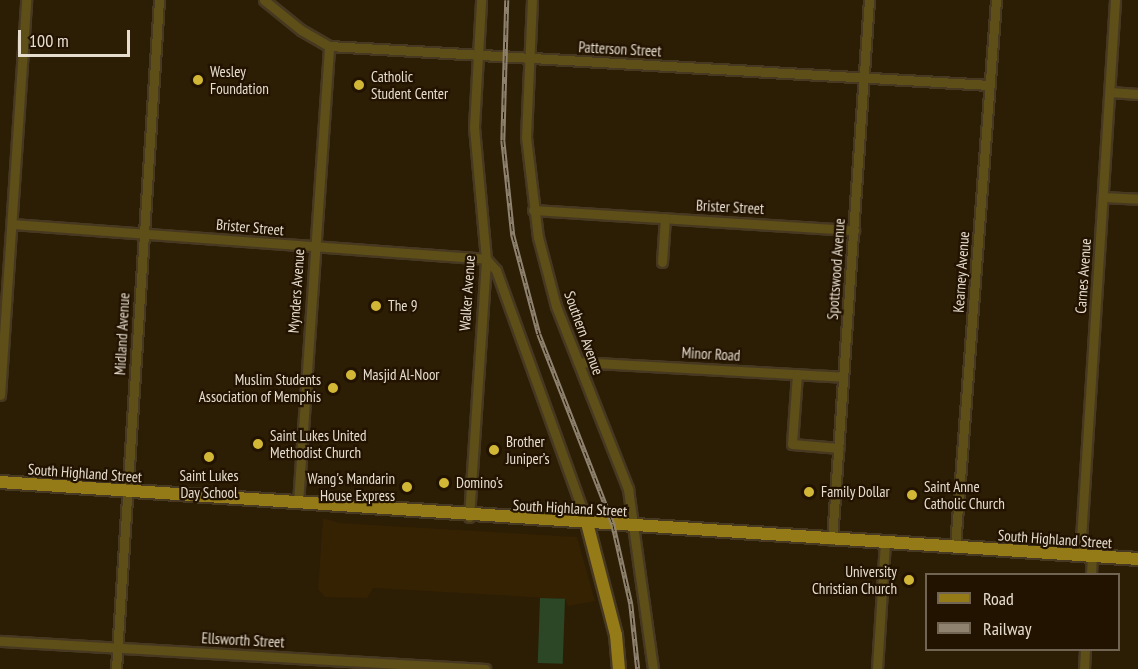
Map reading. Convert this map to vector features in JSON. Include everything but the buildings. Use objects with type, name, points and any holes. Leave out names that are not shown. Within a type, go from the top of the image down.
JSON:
[{"type":"main road","name":"South Highland Street","points":[[0,482],[469,517],[1138,559]]},
{"type":"main road","points":[[587,523],[616,635],[619,669]]},
{"type":"street","points":[[0,395],[26,0]]},
{"type":"street","name":"Midland Avenue","points":[[116,669],[142,232],[159,0]]},
{"type":"street","name":"Patterson Street","points":[[264,0],[301,30],[329,46],[990,85]]},
{"type":"street","name":"Walker Avenue","points":[[469,517],[486,259],[474,127],[480,0]]},
{"type":"street","name":"Southern Avenue","points":[[532,0],[526,137],[533,210],[552,293],[628,489],[653,669]]},
{"type":"street","name":"Spottswood Avenue","points":[[832,540],[869,0]]},
{"type":"street","name":"Kearney Avenue","points":[[955,547],[996,0]]},
{"type":"street","name":"Carnes Avenue","points":[[1091,573],[1086,555],[1115,0]]},
{"type":"street","name":"Mynders Avenue","points":[[298,503],[329,46]]},
{"type":"street","points":[[1110,92],[1138,94]]},
{"type":"street","points":[[1104,197],[1138,199]]},
{"type":"street","name":"Brister Street","points":[[533,210],[854,230]]},
{"type":"street","points":[[662,262],[665,218]]},
{"type":"street","name":"Brister Street","points":[[12,224],[486,259]]},
{"type":"street","points":[[486,259],[496,270],[587,523]]},
{"type":"street","name":"Minor Road","points":[[578,362],[843,377]]},
{"type":"street","points":[[797,374],[792,444],[839,448]]},
{"type":"street","points":[[877,669],[885,543]]},
{"type":"street","name":"Ellsworth Street","points":[[0,641],[485,669]]},
{"type":"street","points":[[1084,669],[1085,651]]},
{"type":"shaded area","points":[[323,518],[339,523],[577,537],[595,601],[568,606],[565,599],[373,588],[367,598],[325,597],[318,589]]},
{"type":"green space","points":[[540,598],[565,599],[563,664],[538,663]]},
{"type":"railway","points":[[507,0],[503,140],[513,235],[539,334],[613,524],[631,604],[638,669]]},
{"type":"place","name":"Wesley Foundation","points":[[198,80]]},
{"type":"place","name":"Catholic Student Center","points":[[359,85]]},
{"type":"place","name":"The 9","points":[[376,306]]},
{"type":"place","name":"Masjid Al-Noor","points":[[351,375]]},
{"type":"place","name":"Muslim Students Association of Memphis","points":[[333,388]]},
{"type":"place","name":"Saint Lukes United Methodist Church","points":[[258,444]]},
{"type":"place","name":"Brother Juniper’s","points":[[494,450]]},
{"type":"place","name":"Saint Lukes Day School","points":[[209,457]]},
{"type":"place","name":"Domino's","points":[[444,483]]},
{"type":"place","name":"Wang's Mandarin House Express","points":[[407,487]]},
{"type":"place","name":"Family Dollar","points":[[809,492]]},
{"type":"place","name":"Saint Anne Catholic Church","points":[[912,495]]},
{"type":"place","name":"University Christian Church","points":[[909,580]]}]
